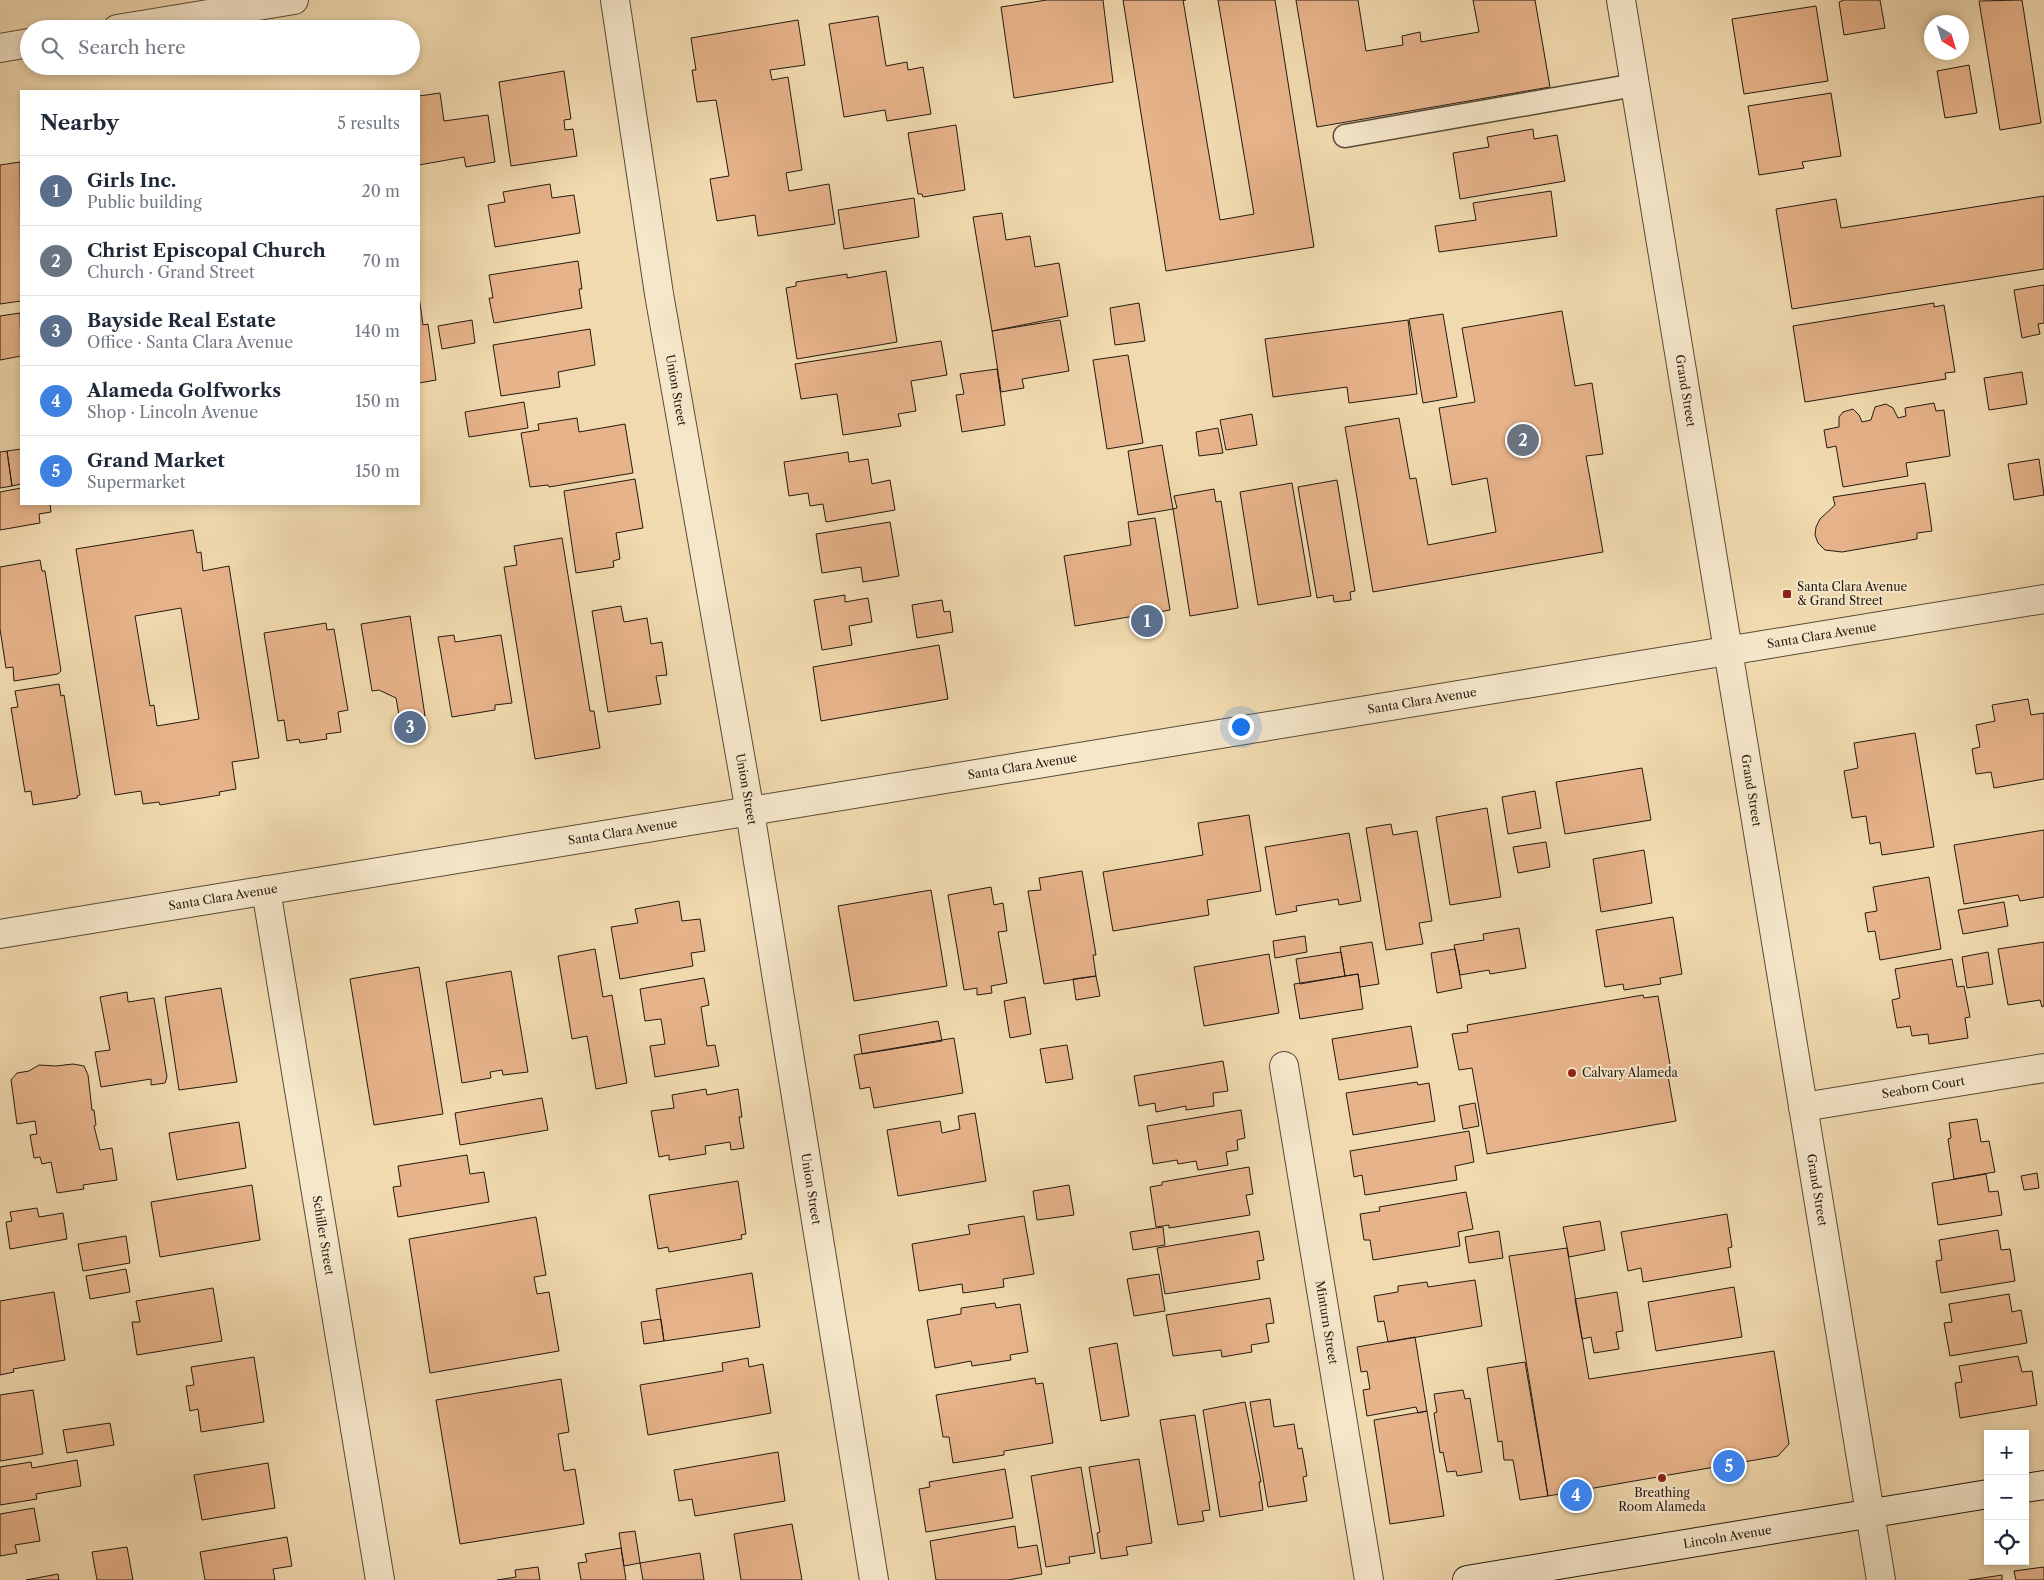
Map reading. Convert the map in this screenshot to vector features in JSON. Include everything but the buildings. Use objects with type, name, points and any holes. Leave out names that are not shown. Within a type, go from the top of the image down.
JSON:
[{"type":"street","points":[[172,20],[294,0]]},
{"type":"street","name":"Union Street","points":[[616,0],[659,294],[750,812],[874,1580]]},
{"type":"street","name":"Grand Street","points":[[1621,0],[1803,1108],[1872,1514],[1881,1580]]},
{"type":"street","points":[[0,48],[20,45]]},
{"type":"street","name":"Santa Clara Avenue","points":[[0,934],[2044,599]]},
{"type":"street","name":"Schiller Street","points":[[266,890],[380,1580]]},
{"type":"street","name":"Minturn Street","points":[[1284,1066],[1369,1580]]},
{"type":"street","name":"Seaborn Court","points":[[1803,1108],[2044,1068]]},
{"type":"street","points":[[2029,1487],[2044,1485]]},
{"type":"street","name":"Lincoln Avenue","points":[[1467,1580],[1984,1495]]},
{"type":"lane","points":[[1345,136],[1635,85]]},
{"type":"place","name":"Christ Episcopal Church","points":[[1523,440]]},
{"type":"place","name":"Santa Clara Avenue & Grand Street","points":[[1787,594]]},
{"type":"place","name":"Girls Inc.","points":[[1147,621]]},
{"type":"place","name":"Bayside Real Estate","points":[[410,727]]},
{"type":"place","name":"Calvary Alameda","points":[[1572,1073]]},
{"type":"place","name":"Grand Market","points":[[1729,1466]]},
{"type":"place","name":"Breathing Room Alameda","points":[[1662,1478]]},
{"type":"place","name":"Alameda Golfworks","points":[[1576,1495]]}]
